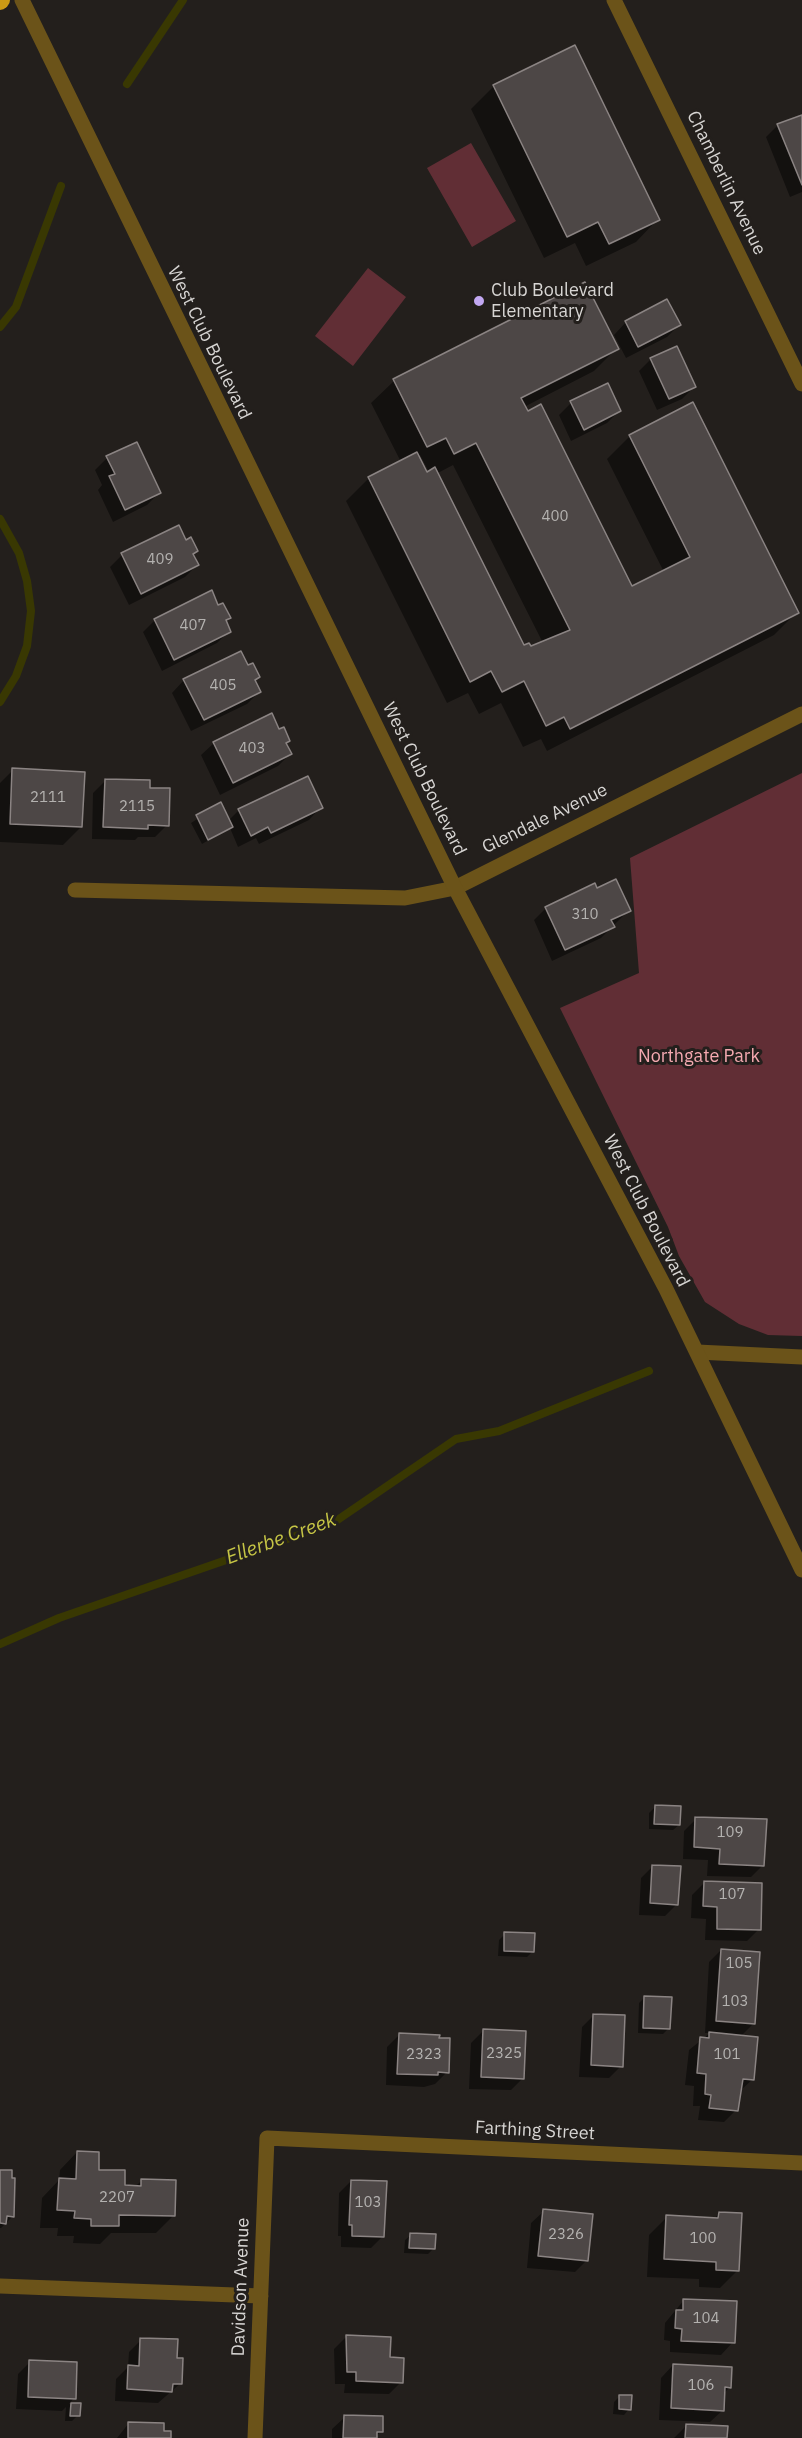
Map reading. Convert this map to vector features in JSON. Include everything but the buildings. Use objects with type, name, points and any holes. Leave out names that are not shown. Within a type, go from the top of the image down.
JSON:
[{"type":"street","name":"West Club Boulevard","points":[[22,0],[455,888],[697,1352],[802,1570]]},
{"type":"street","name":"Chamberlin Avenue","points":[[614,0],[802,384]]},
{"type":"street","name":"Glendale Avenue","points":[[75,890],[405,898],[455,888],[802,714]]},
{"type":"street","points":[[697,1352],[802,1357]]},
{"type":"street","name":"Farthing Street","points":[[267,2138],[802,2163]]},
{"type":"street","name":"Davidson Avenue","points":[[255,2438],[267,2138]]},
{"type":"street","points":[[0,2286],[261,2296]]},
{"type":"green space","points":[[471,143],[516,221],[472,247],[427,168]]},
{"type":"green space","points":[[368,268],[406,297],[353,366],[315,336]]},
{"type":"green space","name":"Northgate Park","points":[[802,773],[802,1336],[768,1335],[739,1324],[705,1302],[679,1256],[668,1227],[560,1008],[639,973],[630,858]]},
{"type":"waterway","points":[[127,84],[183,0]]},
{"type":"waterway","points":[[0,327],[16,307],[61,186]]},
{"type":"waterway","points":[[0,519],[19,553],[27,581],[31,611],[27,646],[16,676],[0,702]]},
{"type":"waterway","name":"Ellerbe Creek","points":[[0,1644],[59,1618],[333,1523],[456,1439],[499,1431],[649,1371]]},
{"type":"place","name":"Club Boulevard Elementary","points":[[479,301]]}]
